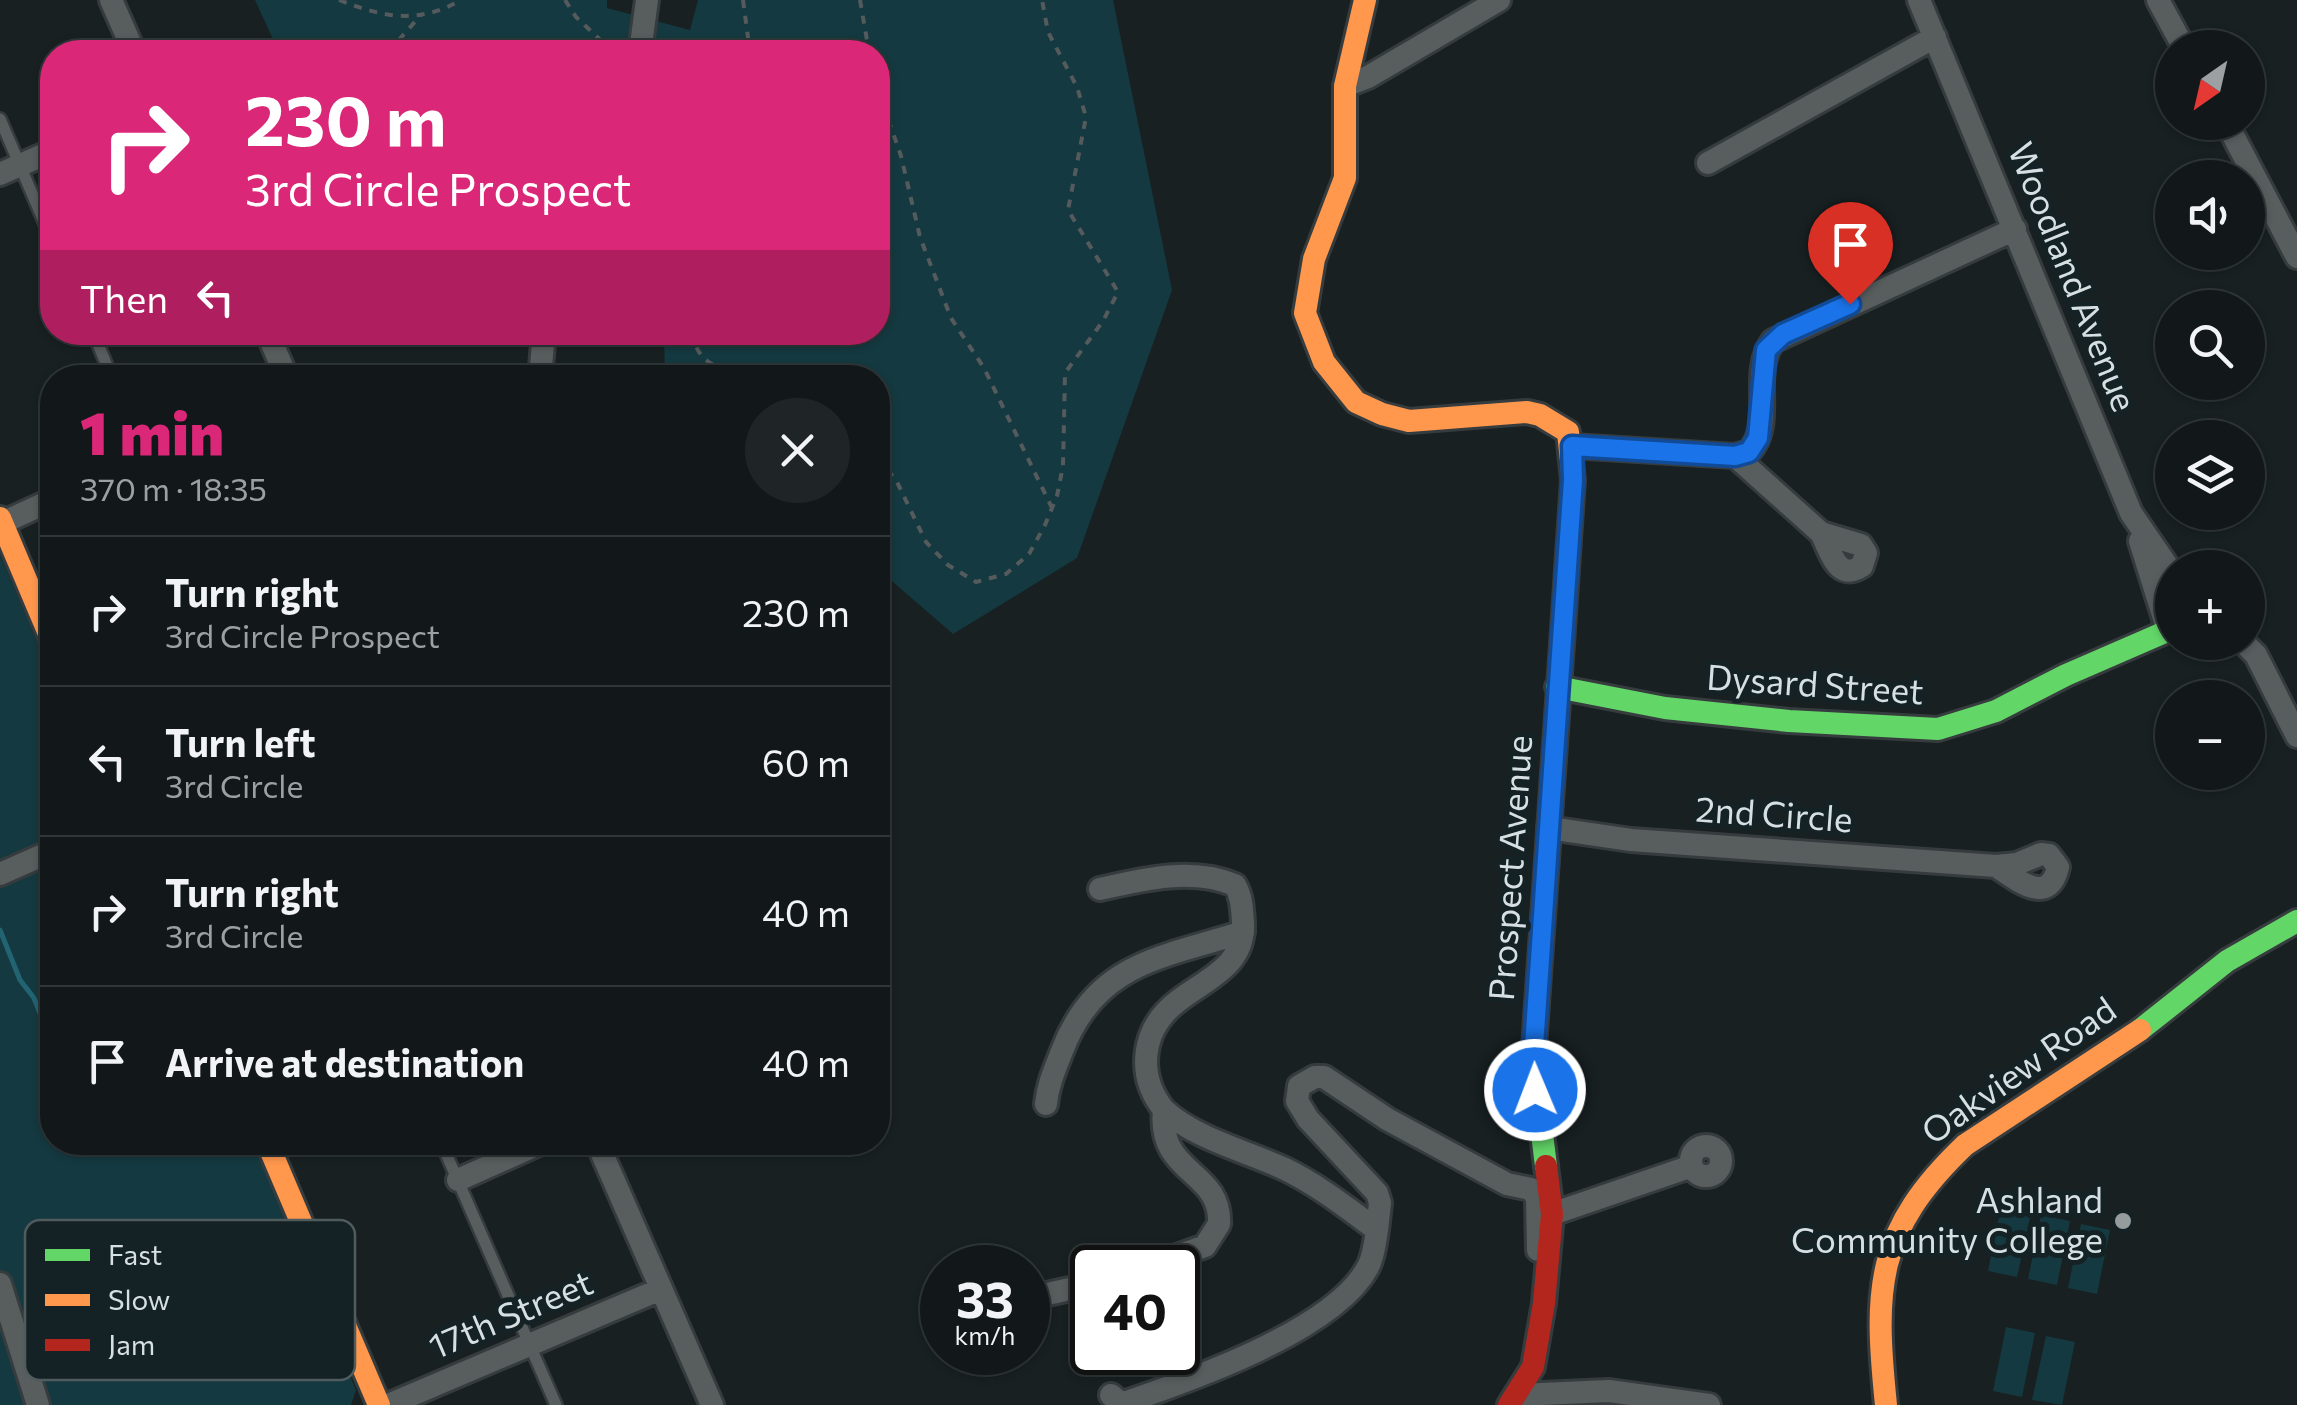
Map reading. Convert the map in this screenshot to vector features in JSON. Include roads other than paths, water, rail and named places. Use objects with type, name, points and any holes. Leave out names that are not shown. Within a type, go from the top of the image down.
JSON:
[{"type":"street","points":[[111,0],[129,40]]},
{"type":"street","points":[[641,40],[646,0]]},
{"type":"street","points":[[1364,0],[1345,86],[1345,178],[1314,259],[1305,313],[1324,362],[1356,402],[1382,414],[1408,421],[1437,421],[1527,412],[1540,415],[1568,432],[1572,446],[1735,456],[1749,452],[1758,438],[1762,362],[1773,341],[2015,229]]},
{"type":"street","points":[[1345,86],[1368,77],[1499,0]]},
{"type":"street","points":[[2158,0],[2174,30]]},
{"type":"street","name":"Woodland Avenue","points":[[1926,2],[1935,37],[2132,514],[2156,550]]},
{"type":"street","points":[[1708,163],[1935,37]]},
{"type":"street","points":[[2235,140],[2297,257]]},
{"type":"street","points":[[10,170],[40,156]]},
{"type":"street","name":"Prospect Avenue","points":[[1514,1400],[1533,1367],[1544,1303],[1552,1214],[1533,1061],[1573,480],[1572,446]]},
{"type":"street","points":[[1735,456],[1822,533]]},
{"type":"street","points":[[40,505],[1,520],[40,613]]},
{"type":"street","name":"Dysard Street","points":[[2132,514],[2155,584]]},
{"type":"street","name":"Dysard Street","points":[[1558,688],[1664,708],[1938,730],[1996,711],[2155,636]]},
{"type":"street","points":[[2258,660],[2297,736]]},
{"type":"street","name":"2nd Circle","points":[[1548,828],[1631,840],[1996,866]]},
{"type":"street","points":[[0,874],[40,856]]},
{"type":"street","points":[[1100,889],[1144,878],[1184,876],[1225,881],[1238,891],[1243,932],[1238,950],[1228,966],[1208,984],[1177,1002],[1161,1018],[1148,1044],[1146,1072],[1150,1089],[1175,1119],[1289,1171],[1377,1230]]},
{"type":"street","name":"Oakview Road","points":[[1886,1405],[1878,1308],[1881,1281],[1912,1204],[1940,1166],[1983,1130],[2112,1051],[2264,937],[2297,921]]},
{"type":"street","points":[[1046,1104],[1048,1087],[1069,1032],[1106,983],[1129,968],[1243,932]]},
{"type":"street","points":[[1111,1395],[1121,1404],[1241,1357],[1337,1304],[1366,1271],[1380,1203],[1377,1193],[1308,1119],[1297,1101],[1299,1086],[1314,1076],[1324,1077],[1387,1119],[1507,1184],[1531,1189],[1537,1198],[1536,1236],[1544,1303]]},
{"type":"street","points":[[1164,1110],[1162,1128],[1168,1148],[1214,1196],[1219,1224],[1200,1248]]},
{"type":"street","points":[[272,1155],[300,1220]]},
{"type":"street","points":[[458,1180],[514,1155]]},
{"type":"street","points":[[603,1155],[712,1405]]},
{"type":"street","points":[[1552,1214],[1692,1166]]},
{"type":"street","points":[[0,1284],[25,1364]]},
{"type":"street","name":"17th Street","points":[[388,1405],[661,1289]]},
{"type":"street","points":[[355,1349],[379,1405]]},
{"type":"street","points":[[30,1380],[38,1405]]},
{"type":"street","points":[[1514,1400],[1587,1390],[1709,1405]]},
{"type":"lane","points":[[0,119],[10,170],[40,220]]},
{"type":"lane","points":[[447,1155],[556,1405]]},
{"type":"waterway","points":[[0,930],[20,980],[40,1013]]},
{"type":"place","name":"Ashland Community College","points":[[2123,1221]]}]
